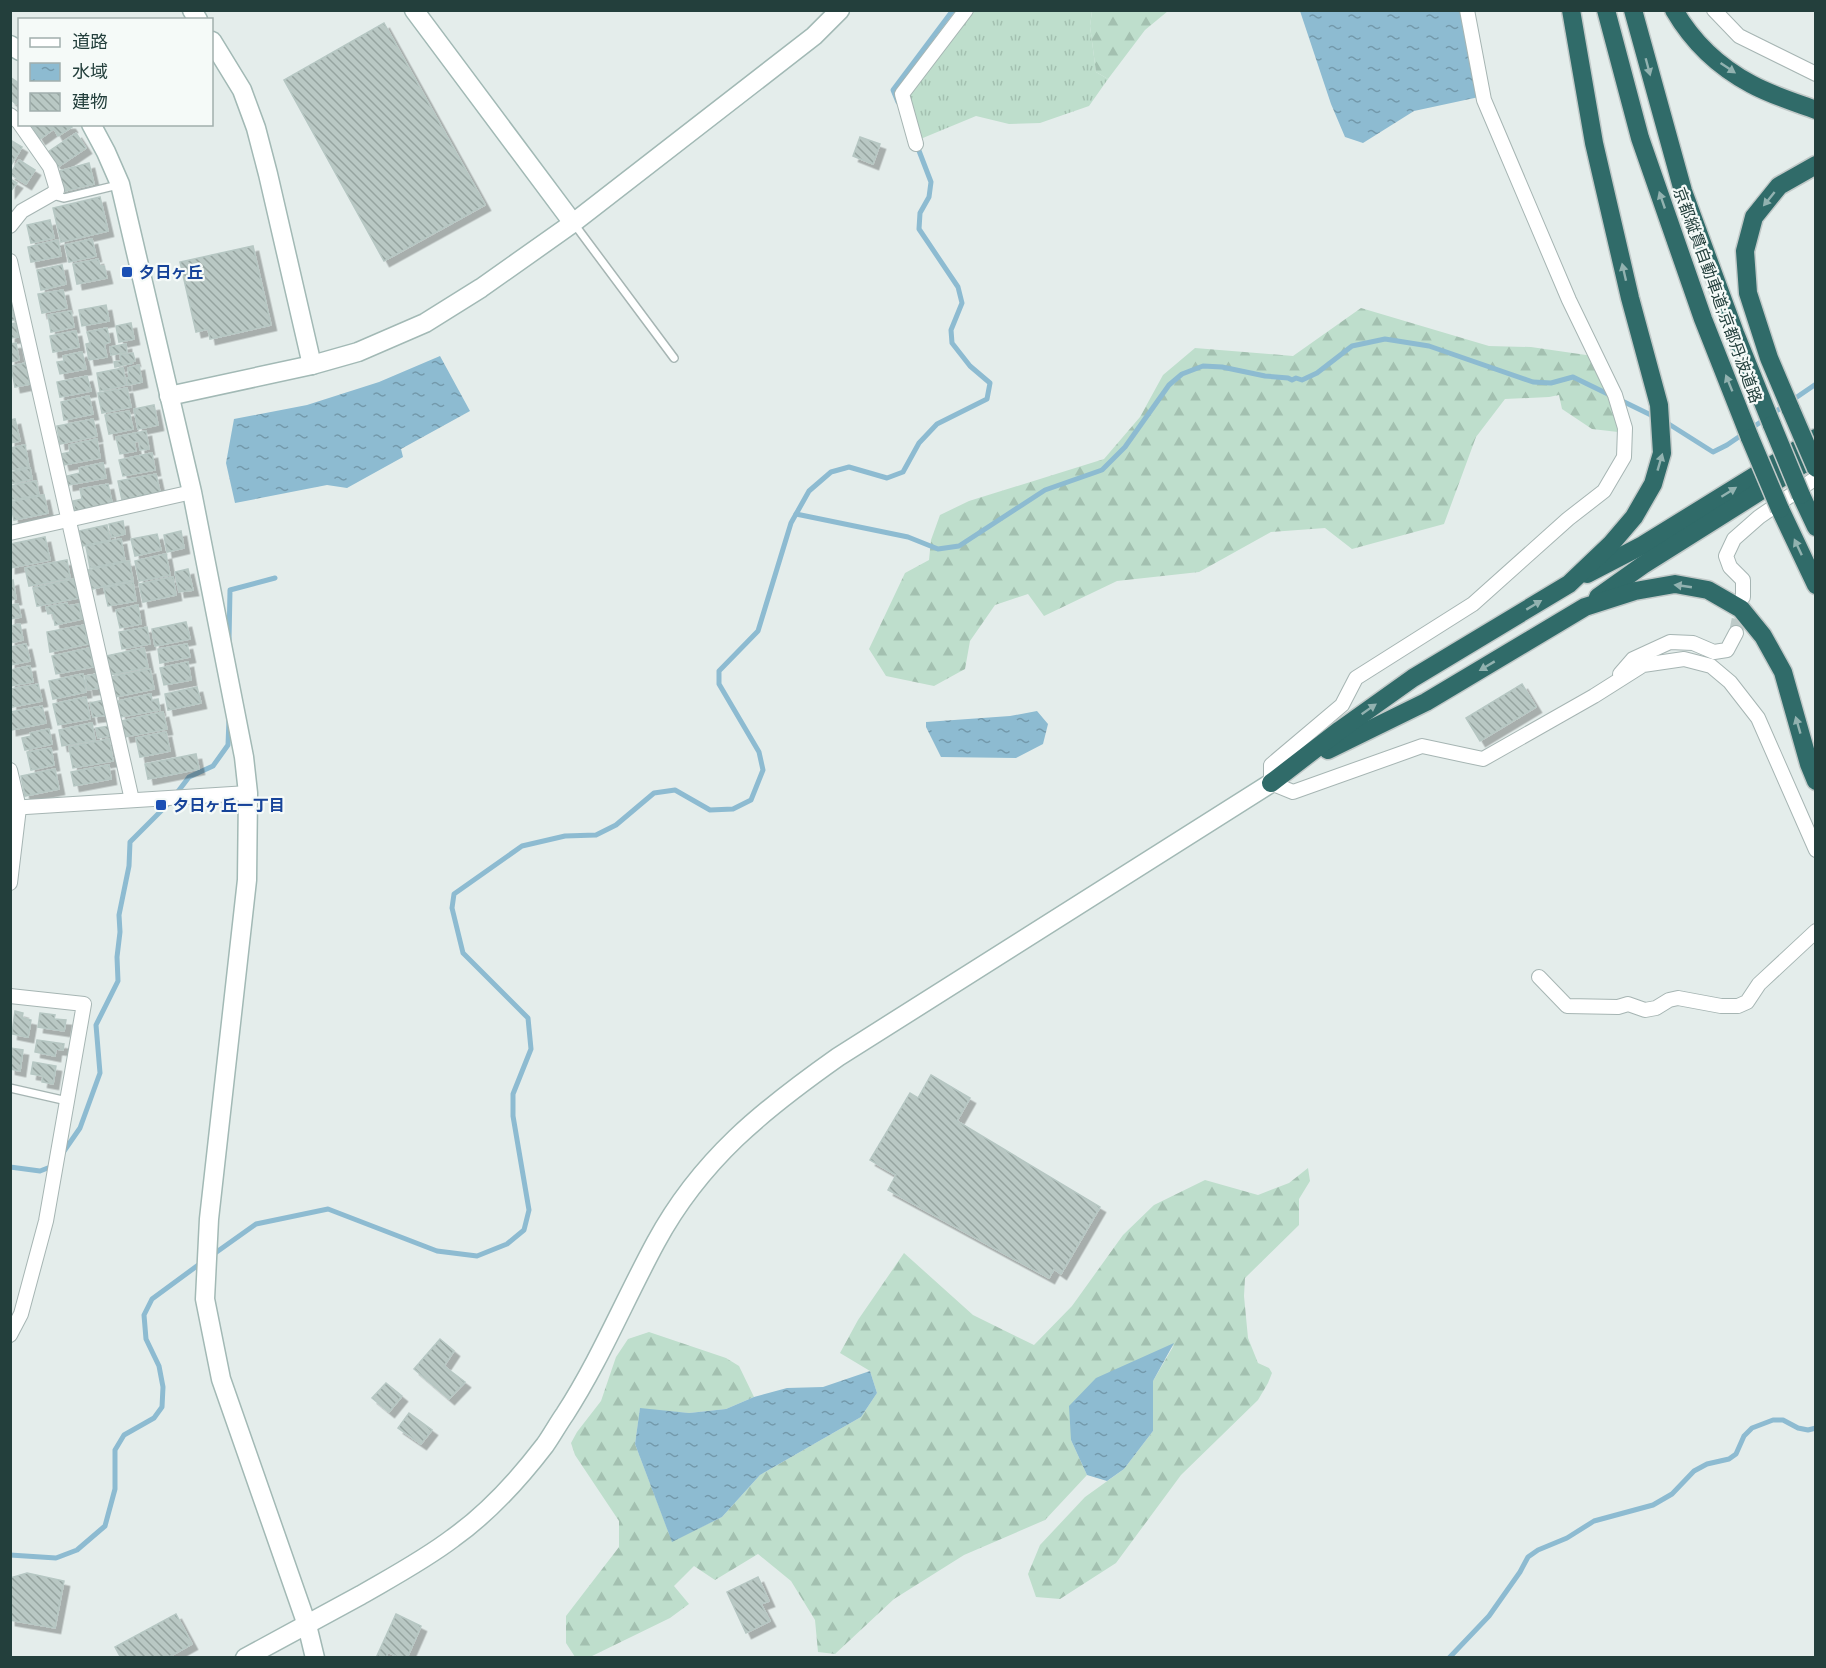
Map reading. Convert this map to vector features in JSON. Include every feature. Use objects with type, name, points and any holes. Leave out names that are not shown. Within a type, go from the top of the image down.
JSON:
[{"type":"highway","points":[[1569,584],[1611,544],[1634,517],[1653,484],[1662,453],[1659,405],[1630,298],[1594,143],[1571,10]]},
{"type":"highway","name":"京都縦貫自動車道;京都丹波道路","points":[[1606,10],[1640,138],[1703,319],[1750,438],[1815,585]]},
{"type":"highway","name":"京都縦貫自動車道;京都丹波道路","points":[[1633,10],[1683,191],[1735,333],[1815,527]]},
{"type":"highway","points":[[1674,10],[1685,28],[1715,60],[1750,84],[1815,110]]},
{"type":"highway","points":[[1815,165],[1779,186],[1754,217],[1745,251],[1748,293],[1769,358],[1815,468]]},
{"type":"highway","points":[[1271,783],[1413,678],[1569,584],[1643,545],[1815,438]]},
{"type":"highway","points":[[1289,770],[1426,702],[1585,607],[1643,565],[1815,456]]},
{"type":"highway","points":[[1585,607],[1635,591],[1675,584],[1708,590],[1741,609],[1763,636],[1783,672],[1815,781]]},
{"type":"street","points":[[414,10],[573,223]]},
{"type":"street","points":[[169,396],[312,365],[358,352],[425,323],[481,288],[573,223],[814,36],[840,10]]},
{"type":"street","points":[[916,144],[902,94],[966,10]]},
{"type":"street","points":[[1271,783],[1271,765],[1342,705],[1356,678],[1473,604],[1568,519],[1604,491],[1624,458],[1625,428],[1615,396],[1569,300],[1484,100],[1467,10]]},
{"type":"street","points":[[1714,10],[1739,36],[1815,74]]},
{"type":"street","points":[[213,43],[242,90],[256,128],[312,365]]},
{"type":"street","points":[[10,226],[22,210],[57,190],[50,167],[21,126]]},
{"type":"street","points":[[92,126],[120,184],[192,492],[244,757],[248,793],[247,880],[209,1219],[205,1299],[221,1379],[307,1625],[315,1658]]},
{"type":"street","points":[[10,261],[132,800]]},
{"type":"street","points":[[1743,597],[1743,580],[1730,567],[1726,556],[1734,539],[1759,517],[1815,478]]},
{"type":"street","points":[[10,533],[192,492]]},
{"type":"street","points":[[1611,685],[1633,659],[1670,642],[1693,643],[1714,652],[1727,650],[1736,633]]},
{"type":"street","points":[[1271,783],[1293,792],[1422,746],[1483,759],[1643,665],[1684,659],[1711,666],[1730,682],[1758,718],[1815,850]]},
{"type":"street","points":[[10,770],[15,808],[10,883]]},
{"type":"street","points":[[245,1658],[402,1572],[446,1543],[502,1495],[546,1444],[580,1391],[656,1241],[675,1210],[698,1178],[731,1141],[766,1110],[838,1057],[1271,783]]},
{"type":"street","points":[[15,808],[248,793]]},
{"type":"street","points":[[1539,977],[1568,1006],[1618,1008],[1628,1004],[1645,1010],[1656,1008],[1669,1000],[1678,998],[1721,1006],[1738,1006],[1747,1002],[1758,984],[1815,931]]},
{"type":"street","points":[[10,996],[84,1004],[46,1221],[21,1314],[10,1335]]},
{"type":"lane","points":[[52,194],[64,198],[120,184]]},
{"type":"lane","points":[[573,223],[674,358]]},
{"type":"lane","points":[[10,1088],[67,1101]]},
{"type":"green space","points":[[1092,10],[1168,11],[1145,30],[1108,79],[1096,72],[1090,26]]},
{"type":"green space","points":[[972,11],[1092,11],[1090,26],[1096,72],[1108,79],[1089,106],[1040,123],[1009,124],[976,116],[918,140],[906,97]]},
{"type":"green space","points":[[1361,308],[1489,346],[1531,347],[1593,356],[1618,414],[1618,432],[1592,429],[1562,409],[1559,395],[1505,399],[1476,437],[1444,524],[1352,549],[1325,528],[1271,532],[1199,572],[1117,581],[1044,616],[1028,594],[995,605],[970,641],[965,669],[934,686],[886,676],[869,649],[905,573],[929,560],[931,540],[940,515],[969,501],[1104,459],[1140,417],[1163,375],[1195,348],[1293,356]]},
{"type":"green space","points":[[1308,1168],[1310,1181],[1299,1199],[1299,1225],[1245,1278],[1244,1296],[1248,1338],[1258,1363],[1269,1368],[1272,1373],[1268,1383],[1258,1400],[1181,1475],[1116,1563],[1060,1599],[1036,1597],[1028,1574],[1040,1545],[1085,1497],[1124,1469],[1153,1431],[1153,1381],[1174,1345],[1071,1440],[1087,1475],[1045,1520],[964,1555],[894,1599],[835,1654],[818,1652],[815,1620],[791,1581],[758,1554],[715,1580],[694,1566],[674,1586],[689,1604],[670,1618],[590,1657],[575,1657],[566,1643],[566,1616],[619,1547],[619,1521],[575,1455],[571,1443],[601,1401],[616,1357],[628,1339],[649,1332],[726,1358],[739,1366],[754,1397],[726,1409],[689,1413],[640,1409],[635,1444],[672,1541],[722,1517],[760,1475],[861,1417],[877,1393],[870,1371],[840,1353],[858,1320],[904,1253],[973,1315],[1034,1345],[1072,1306],[1123,1235],[1154,1205],[1205,1180],[1258,1195],[1289,1183]]},
{"type":"water","points":[[1300,11],[1464,11],[1479,97],[1414,111],[1363,143],[1345,137],[1331,104]]},
{"type":"water","points":[[440,356],[470,411],[401,449],[403,457],[347,488],[327,485],[235,503],[226,463],[234,419],[307,405],[379,382]]},
{"type":"water","points":[[1037,711],[1048,724],[1043,744],[1016,758],[941,757],[926,727],[926,722],[1010,716]]},
{"type":"water","points":[[1174,1343],[1153,1381],[1153,1431],[1124,1469],[1107,1481],[1087,1475],[1071,1440],[1069,1406],[1096,1378]]},
{"type":"water","points":[[870,1371],[877,1393],[861,1417],[760,1475],[722,1517],[672,1542],[635,1444],[640,1408],[689,1413],[726,1409],[754,1397],[787,1388],[823,1387]]},
{"type":"building","points":[[384,23],[485,205],[384,261],[284,80]]},
{"type":"building","points":[[10,77],[18,83],[18,102],[16,104],[10,99]]},
{"type":"building","points":[[32,126],[72,127],[58,136],[54,129],[40,139]]},
{"type":"building","points":[[76,133],[86,148],[58,167],[48,152]]},
{"type":"building","points":[[860,137],[880,144],[873,164],[853,156]]},
{"type":"building","points":[[10,140],[22,147],[10,167]]},
{"type":"building","points":[[19,160],[35,170],[26,184],[10,174]]},
{"type":"building","points":[[89,163],[94,184],[61,192],[56,172]]},
{"type":"building","points":[[10,179],[17,183],[10,192]]},
{"type":"building","points":[[100,197],[108,231],[61,242],[53,208]]},
{"type":"building","points":[[50,220],[54,238],[31,243],[27,225]]},
{"type":"building","points":[[92,239],[96,256],[69,262],[65,245]]},
{"type":"building","points":[[58,240],[61,256],[31,262],[28,247]]},
{"type":"building","points":[[253,246],[271,325],[210,339],[208,329],[196,332],[180,262]]},
{"type":"building","points":[[98,259],[100,266],[104,266],[107,278],[77,284],[73,264]]},
{"type":"building","points":[[62,265],[66,284],[41,290],[37,270]]},
{"type":"building","points":[[63,290],[67,308],[42,313],[38,294]]},
{"type":"building","points":[[106,305],[109,321],[82,326],[79,310]]},
{"type":"building","points":[[12,306],[15,320],[10,320],[10,307]]},
{"type":"building","points":[[71,311],[74,327],[51,332],[48,315]]},
{"type":"building","points":[[16,323],[18,337],[10,338],[10,324]]},
{"type":"building","points":[[131,323],[134,339],[119,342],[116,326]]},
{"type":"building","points":[[107,328],[110,342],[104,344],[107,357],[89,360],[86,344],[90,343],[87,332]]},
{"type":"building","points":[[76,331],[79,347],[53,352],[50,336]]},
{"type":"building","points":[[16,343],[19,360],[10,362],[10,344]]},
{"type":"building","points":[[126,344],[127,352],[111,355],[110,347]]},
{"type":"building","points":[[82,352],[86,369],[60,374],[57,362],[64,361],[63,356]]},
{"type":"building","points":[[133,353],[135,361],[115,367],[114,362],[121,361],[120,355]]},
{"type":"building","points":[[26,363],[30,384],[15,387],[11,366]]},
{"type":"building","points":[[139,365],[142,382],[128,385],[128,368]]},
{"type":"building","points":[[123,368],[126,385],[100,391],[97,373]]},
{"type":"building","points":[[87,376],[91,391],[60,397],[57,382]]},
{"type":"building","points":[[127,388],[131,407],[102,413],[98,393]]},
{"type":"building","points":[[89,396],[93,414],[64,420],[61,402]]},
{"type":"building","points":[[154,405],[158,425],[138,429],[134,409]]},
{"type":"building","points":[[129,411],[133,429],[109,434],[105,415]]},
{"type":"building","points":[[15,419],[20,441],[10,443],[10,420]]},
{"type":"building","points":[[93,419],[97,436],[60,444],[57,426]]},
{"type":"building","points":[[146,431],[149,449],[140,450],[139,441],[134,442],[136,451],[120,454],[116,437]]},
{"type":"building","points":[[97,439],[100,458],[64,465],[61,454],[70,452],[69,445]]},
{"type":"building","points":[[25,445],[29,467],[10,470],[10,448]]},
{"type":"building","points":[[152,453],[155,470],[123,476],[119,460]]},
{"type":"building","points":[[103,463],[106,478],[68,485],[67,476],[80,473],[79,468]]},
{"type":"building","points":[[30,468],[32,479],[10,484],[10,472]]},
{"type":"building","points":[[156,474],[160,492],[122,500],[118,481]]},
{"type":"building","points":[[36,481],[39,495],[12,500],[10,486]]},
{"type":"building","points":[[108,484],[112,503],[75,511],[73,501],[82,499],[80,489]]},
{"type":"building","points":[[44,495],[48,513],[14,520],[10,502]]},
{"type":"building","points":[[123,521],[125,534],[112,537],[109,524]]},
{"type":"building","points":[[107,525],[110,540],[82,546],[79,531]]},
{"type":"building","points":[[181,531],[184,548],[167,552],[164,535]]},
{"type":"building","points":[[157,534],[161,550],[135,556],[131,539]]},
{"type":"building","points":[[45,537],[50,560],[10,568],[10,544]]},
{"type":"building","points":[[121,539],[125,561],[90,568],[86,546]]},
{"type":"building","points":[[166,554],[170,575],[139,581],[135,561]]},
{"type":"building","points":[[67,560],[70,578],[29,586],[25,568]]},
{"type":"building","points":[[129,561],[133,580],[92,589],[88,570]]},
{"type":"building","points":[[188,569],[193,590],[179,592],[175,572]]},
{"type":"building","points":[[173,577],[176,595],[143,602],[139,584]]},
{"type":"building","points":[[74,579],[78,598],[37,606],[33,588]]},
{"type":"building","points":[[13,580],[16,599],[10,600],[10,581]]},
{"type":"building","points":[[133,582],[136,601],[108,606],[104,588]]},
{"type":"building","points":[[67,603],[68,606],[79,604],[82,619],[55,625],[53,613],[48,614],[46,607]]},
{"type":"building","points":[[18,604],[21,617],[10,619],[10,605]]},
{"type":"building","points":[[138,605],[141,624],[120,628],[116,610]]},
{"type":"building","points":[[186,622],[190,639],[155,646],[152,629]]},
{"type":"building","points":[[20,624],[23,640],[10,643],[10,626]]},
{"type":"building","points":[[84,625],[88,644],[50,652],[47,632]]},
{"type":"building","points":[[147,627],[150,644],[122,649],[119,632]]},
{"type":"building","points":[[26,644],[30,661],[10,665],[10,647]]},
{"type":"building","points":[[187,644],[190,657],[160,663],[158,649]]},
{"type":"building","points":[[90,648],[93,667],[56,674],[52,656]]},
{"type":"building","points":[[144,648],[148,667],[110,675],[106,656]]},
{"type":"building","points":[[188,662],[191,680],[164,685],[160,668]]},
{"type":"building","points":[[30,666],[33,682],[10,686],[10,670]]},
{"type":"building","points":[[150,669],[154,689],[115,697],[111,677]]},
{"type":"building","points":[[83,674],[86,692],[53,699],[49,681]]},
{"type":"building","points":[[97,674],[100,688],[88,690],[85,676]]},
{"type":"building","points":[[38,684],[42,701],[12,707],[10,689]]},
{"type":"building","points":[[1522,684],[1536,707],[1480,741],[1466,718]]},
{"type":"building","points":[[197,687],[201,703],[168,710],[165,694]]},
{"type":"building","points":[[151,694],[152,701],[158,699],[160,710],[121,717],[118,701]]},
{"type":"building","points":[[86,697],[90,719],[58,725],[53,704]]},
{"type":"building","points":[[104,700],[107,715],[93,717],[90,703]]},
{"type":"building","points":[[42,706],[46,723],[11,730],[10,712]]},
{"type":"building","points":[[163,712],[167,729],[125,737],[121,721]]},
{"type":"building","points":[[92,723],[95,740],[62,746],[59,730]]},
{"type":"building","points":[[109,726],[111,736],[98,738],[96,728]]},
{"type":"building","points":[[49,729],[52,744],[25,750],[22,738],[31,736],[30,733]]},
{"type":"building","points":[[166,732],[170,751],[140,757],[136,738]]},
{"type":"building","points":[[109,739],[113,761],[73,768],[69,747]]},
{"type":"building","points":[[51,748],[54,765],[31,770],[27,752]]},
{"type":"building","points":[[196,754],[199,769],[148,779],[145,764]]},
{"type":"building","points":[[109,765],[111,779],[74,786],[71,772]]},
{"type":"building","points":[[55,769],[59,789],[25,796],[21,776]]},
{"type":"building","points":[[15,1011],[23,1013],[22,1018],[31,1020],[28,1037],[12,1034]]},
{"type":"building","points":[[40,1013],[55,1015],[54,1019],[66,1020],[64,1031],[38,1027]]},
{"type":"building","points":[[37,1040],[64,1044],[63,1050],[56,1049],[55,1056],[35,1052]]},
{"type":"building","points":[[10,1048],[23,1050],[20,1071],[10,1069]]},
{"type":"building","points":[[33,1062],[56,1066],[53,1084],[42,1082],[43,1076],[31,1074]]},
{"type":"building","points":[[931,1075],[970,1098],[957,1121],[1100,1207],[1061,1274],[1054,1269],[1049,1278],[888,1190],[896,1175],[870,1160],[910,1093],[918,1098]]},
{"type":"building","points":[[440,1339],[454,1351],[444,1366],[465,1382],[449,1399],[414,1369]]},
{"type":"building","points":[[386,1383],[402,1396],[389,1412],[372,1398]]},
{"type":"building","points":[[409,1413],[432,1430],[421,1444],[398,1428]]},
{"type":"building","points":[[27,1573],[64,1581],[55,1628],[10,1620],[10,1578]]},
{"type":"building","points":[[758,1577],[769,1601],[761,1604],[770,1621],[746,1633],[727,1592]]},
{"type":"building","points":[[176,1614],[192,1644],[167,1658],[121,1658],[115,1647]]},
{"type":"building","points":[[396,1614],[421,1626],[407,1658],[400,1658],[388,1652],[386,1658],[376,1658]]},
{"type":"waterway","points":[[898,102],[893,90],[953,10]]},
{"type":"waterway","points":[[211,1256],[256,1224],[328,1209],[437,1251],[477,1256],[507,1244],[524,1230],[529,1210],[513,1116],[513,1094],[531,1049],[528,1018],[463,953],[452,908],[454,894],[522,846],[565,836],[596,835],[616,825],[654,793],[675,790],[710,810],[733,809],[751,800],[763,770],[759,752],[719,684],[719,671],[758,631],[791,523],[809,491],[831,472],[849,467],[887,478],[903,472],[919,443],[937,424],[987,399],[990,383],[970,366],[952,343],[951,330],[962,303],[958,287],[919,229],[920,213],[929,197],[931,182],[916,143]]},
{"type":"waterway","points":[[796,514],[908,537],[938,549],[959,546],[1045,490],[1102,470],[1125,447],[1169,385],[1182,374],[1203,366],[1302,380],[1317,373],[1352,346],[1385,339],[1429,346],[1533,382],[1551,383],[1573,377],[1655,417]]},
{"type":"waterway","points":[[1772,414],[1816,384]]},
{"type":"waterway","points":[[1664,421],[1713,452],[1765,419]]},
{"type":"waterway","points":[[229,641],[230,590],[275,578]]},
{"type":"waterway","points":[[62,1154],[80,1128],[100,1073],[96,1025],[118,981],[119,915],[129,866],[130,842],[170,802],[189,777],[213,766],[228,745],[229,719]]},
{"type":"waterway","points":[[10,1167],[40,1171],[53,1166]]},
{"type":"waterway","points":[[10,1555],[56,1558],[77,1550],[105,1526],[115,1489],[115,1450],[124,1435],[154,1418],[162,1407],[163,1387],[159,1366],[146,1339],[144,1315],[152,1299],[201,1263]]},
{"type":"waterway","points":[[1449,1658],[1489,1616],[1528,1557],[1538,1550],[1567,1538],[1594,1521],[1653,1505],[1672,1494],[1694,1471],[1707,1464],[1729,1459],[1736,1454],[1744,1436],[1752,1428],[1773,1420],[1783,1420],[1798,1428],[1808,1430],[1816,1428]]},
{"type":"tunnel","points":[[1736,633],[1742,602]]},
{"type":"place","name":"夕日ヶ丘","points":[[127,272]]},
{"type":"place","name":"夕日ヶ丘一丁目","points":[[161,805]]}]
